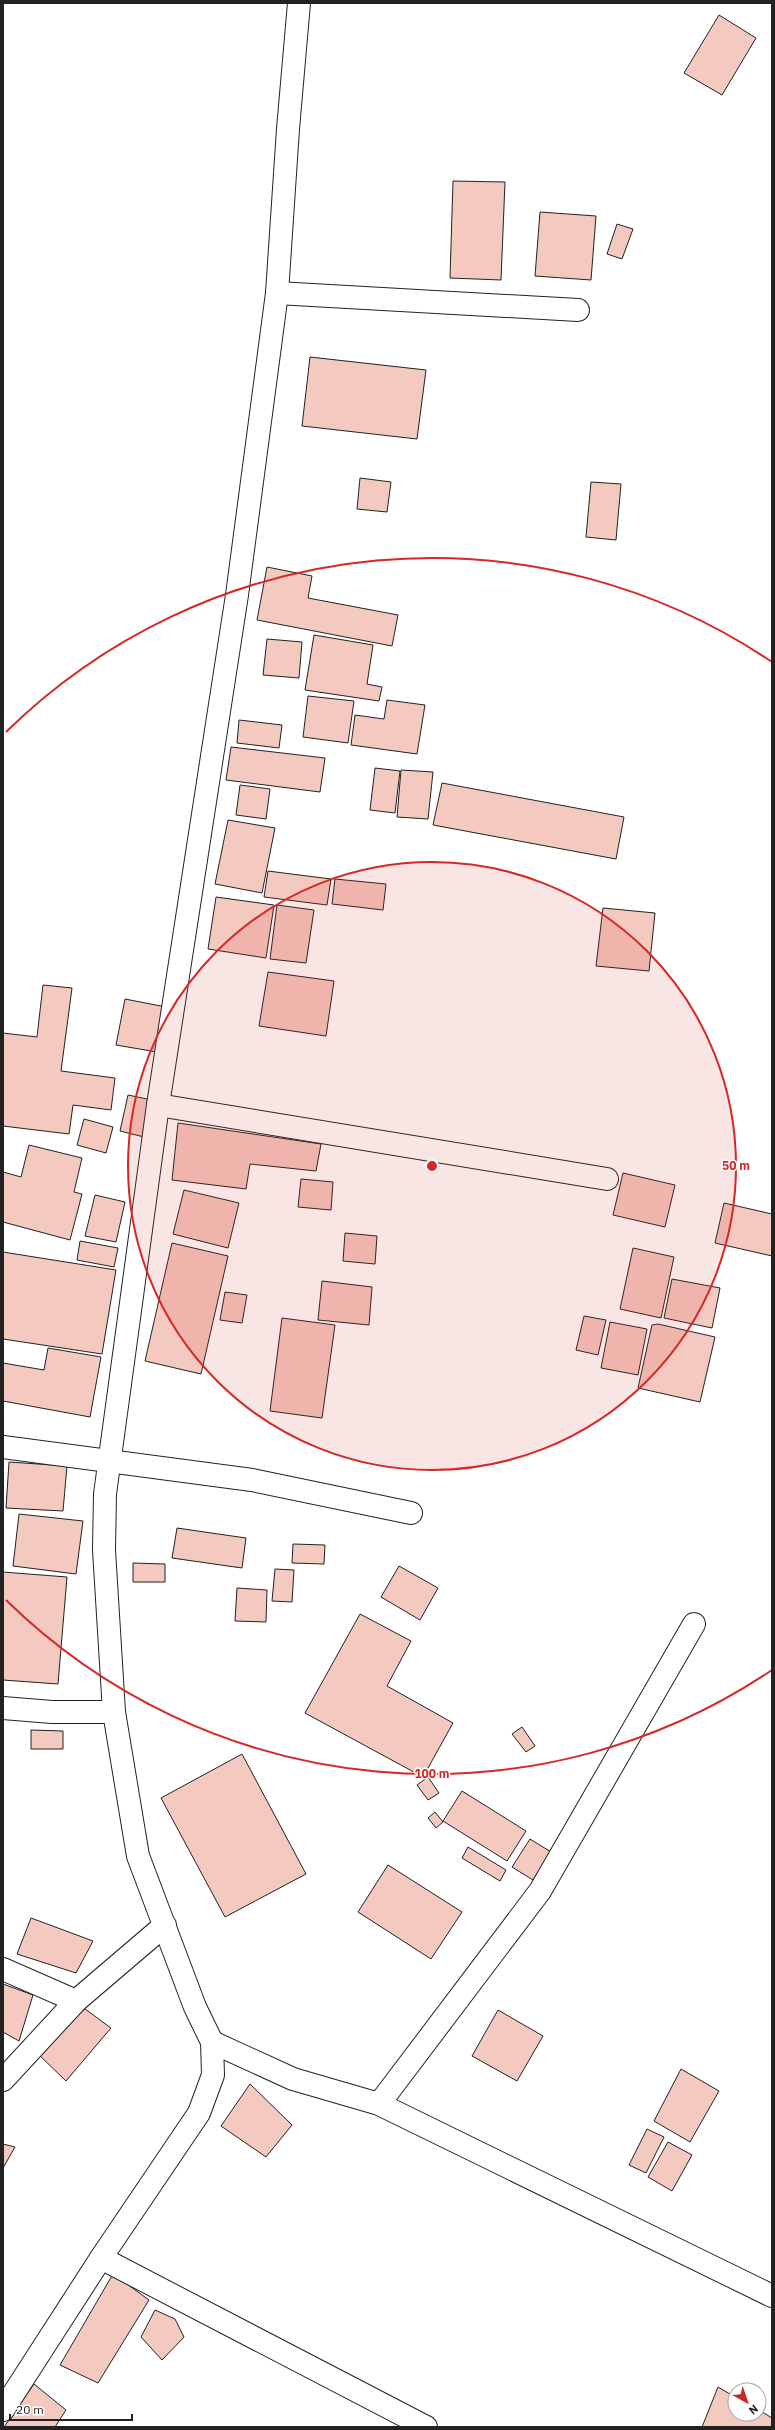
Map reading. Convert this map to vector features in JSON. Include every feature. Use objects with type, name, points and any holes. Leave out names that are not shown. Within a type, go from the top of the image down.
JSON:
[{"type":"street","points":[[3,2410],[101,2258],[199,2113],[213,2075],[212,2042],[195,2007],[138,1856],[114,1712],[104,1550],[105,1494],[111,1461],[158,1105],[237,595],[277,293],[288,129],[299,3]]},
{"type":"street","points":[[277,293],[578,310]]},
{"type":"street","points":[[158,1105],[608,1179]]},
{"type":"street","points":[[3,1447],[252,1480],[411,1513]]},
{"type":"street","points":[[379,2104],[540,1891],[694,1624]]},
{"type":"street","points":[[3,1708],[52,1712],[114,1712]]},
{"type":"street","points":[[3,2080],[76,2001],[165,1925]]},
{"type":"street","points":[[3,1969],[76,2001]]},
{"type":"street","points":[[212,2042],[293,2079],[379,2104],[772,2296]]},
{"type":"street","points":[[101,2258],[426,2427]]},
{"type":"building","points":[[719,15],[756,38],[722,95],[684,73]]},
{"type":"building","points":[[453,181],[505,182],[501,280],[450,278]]},
{"type":"building","points":[[540,212],[596,216],[591,280],[535,276]]},
{"type":"building","points":[[617,224],[633,229],[622,259],[607,254]]},
{"type":"building","points":[[310,357],[426,370],[417,439],[302,426]]},
{"type":"building","points":[[360,478],[391,482],[387,512],[357,509]]},
{"type":"building","points":[[591,482],[621,484],[616,540],[586,537]]},
{"type":"building","points":[[267,567],[312,576],[308,598],[398,615],[392,646],[257,620]]},
{"type":"building","points":[[314,635],[373,645],[367,684],[382,687],[379,701],[305,690]]},
{"type":"building","points":[[267,639],[302,642],[299,678],[263,675]]},
{"type":"building","points":[[308,696],[354,701],[348,743],[303,737]]},
{"type":"building","points":[[387,700],[425,705],[417,754],[351,745],[355,715],[384,719]]},
{"type":"building","points":[[239,720],[282,725],[279,748],[237,743]]},
{"type":"building","points":[[231,747],[325,758],[320,792],[226,780]]},
{"type":"building","points":[[375,768],[400,771],[395,813],[370,810]]},
{"type":"building","points":[[401,770],[433,772],[428,819],[397,817]]},
{"type":"building","points":[[442,783],[624,817],[616,859],[433,825]]},
{"type":"building","points":[[240,785],[270,789],[266,819],[236,815]]},
{"type":"building","points":[[228,820],[275,828],[262,893],[215,884]]},
{"type":"building","points":[[268,871],[331,879],[327,905],[264,897]]},
{"type":"building","points":[[335,879],[386,884],[383,910],[332,904]]},
{"type":"building","points":[[216,897],[274,905],[266,958],[208,949]]},
{"type":"building","points":[[277,905],[314,910],[306,963],[270,959]]},
{"type":"building","points":[[603,908],[655,913],[649,971],[596,966]]},
{"type":"building","points":[[268,972],[334,981],[326,1036],[259,1026]]},
{"type":"building","points":[[43,985],[72,988],[61,1071],[115,1078],[111,1110],[73,1105],[69,1134],[3,1126],[3,1033],[37,1037]]},
{"type":"building","points":[[125,999],[166,1007],[157,1052],[116,1045]]},
{"type":"building","points":[[128,1095],[152,1100],[144,1137],[120,1131]]},
{"type":"building","points":[[84,1119],[113,1127],[106,1153],[77,1145]]},
{"type":"building","points":[[178,1123],[321,1144],[316,1171],[250,1164],[246,1189],[172,1180]]},
{"type":"building","points":[[29,1145],[82,1158],[74,1192],[82,1194],[70,1240],[3,1222],[3,1172],[21,1177]]},
{"type":"building","points":[[623,1173],[675,1185],[665,1227],[613,1215]]},
{"type":"building","points":[[301,1179],[333,1182],[331,1210],[298,1207]]},
{"type":"building","points":[[184,1190],[239,1203],[228,1248],[173,1234]]},
{"type":"building","points":[[95,1195],[125,1202],[116,1242],[85,1236]]},
{"type":"building","points":[[724,1203],[772,1214],[772,1256],[715,1243]]},
{"type":"building","points":[[345,1233],[377,1236],[375,1264],[343,1261]]},
{"type":"building","points":[[80,1241],[118,1248],[114,1267],[77,1260]]},
{"type":"building","points":[[172,1243],[228,1256],[201,1374],[145,1361]]},
{"type":"building","points":[[633,1248],[674,1257],[661,1318],[620,1309]]},
{"type":"building","points":[[3,1252],[116,1270],[102,1354],[3,1339]]},
{"type":"building","points":[[672,1279],[720,1288],[712,1328],[664,1318]]},
{"type":"building","points":[[322,1281],[372,1287],[369,1325],[318,1320]]},
{"type":"building","points":[[225,1292],[247,1295],[242,1323],[220,1320]]},
{"type":"building","points":[[584,1316],[606,1320],[598,1355],[576,1350]]},
{"type":"building","points":[[282,1318],[335,1325],[322,1418],[270,1411]]},
{"type":"building","points":[[610,1322],[647,1329],[638,1375],[601,1368]]},
{"type":"building","points":[[658,1324],[715,1337],[700,1402],[638,1388],[652,1325]]},
{"type":"building","points":[[48,1348],[101,1357],[90,1417],[3,1401],[3,1363],[44,1370]]},
{"type":"building","points":[[9,1462],[67,1466],[63,1511],[6,1508]]},
{"type":"building","points":[[19,1514],[83,1521],[76,1574],[13,1566]]},
{"type":"building","points":[[177,1528],[246,1538],[242,1568],[172,1558]]},
{"type":"building","points":[[293,1544],[325,1545],[324,1564],[292,1563]]},
{"type":"building","points":[[133,1563],[165,1564],[165,1582],[133,1582]]},
{"type":"building","points":[[399,1566],[438,1588],[420,1620],[381,1597]]},
{"type":"building","points":[[275,1569],[294,1570],[292,1602],[272,1601]]},
{"type":"building","points":[[3,1572],[67,1577],[58,1684],[3,1680]]},
{"type":"building","points":[[237,1588],[267,1590],[266,1622],[235,1621]]},
{"type":"building","points":[[360,1614],[411,1641],[387,1686],[453,1723],[423,1777],[305,1713]]},
{"type":"building","points":[[522,1727],[535,1746],[526,1752],[512,1734]]},
{"type":"building","points":[[31,1730],[63,1731],[63,1749],[31,1749]]},
{"type":"building","points":[[242,1754],[306,1874],[225,1917],[161,1798]]},
{"type":"building","points":[[428,1777],[439,1793],[428,1800],[417,1785]]},
{"type":"building","points":[[462,1791],[526,1831],[507,1861],[443,1821]]},
{"type":"building","points":[[435,1812],[443,1822],[436,1828],[428,1818]]},
{"type":"building","points":[[530,1839],[551,1852],[533,1880],[512,1867]]},
{"type":"building","points":[[468,1847],[506,1870],[500,1881],[462,1858]]},
{"type":"building","points":[[388,1865],[462,1912],[431,1959],[358,1912]]},
{"type":"building","points":[[31,1918],[93,1941],[76,1973],[17,1954]]},
{"type":"building","points":[[3,1984],[33,1995],[19,2041],[3,2032]]},
{"type":"building","points":[[81,2006],[111,2028],[66,2081],[34,2050]]},
{"type":"building","points":[[498,2010],[543,2036],[517,2081],[472,2056]]},
{"type":"building","points":[[681,2069],[719,2091],[690,2142],[654,2121]]},
{"type":"building","points":[[250,2084],[292,2125],[266,2157],[221,2126]]},
{"type":"building","points":[[647,2129],[664,2137],[646,2173],[629,2165]]},
{"type":"building","points":[[668,2142],[692,2155],[672,2191],[648,2177]]},
{"type":"building","points":[[3,2144],[15,2147],[3,2168]]},
{"type":"building","points":[[113,2274],[149,2300],[98,2383],[60,2365]]},
{"type":"building","points":[[155,2310],[175,2319],[184,2337],[162,2360],[141,2337]]},
{"type":"building","points":[[34,2384],[66,2410],[55,2427],[4,2427]]},
{"type":"building","points":[[718,2387],[727,2392],[727,2422],[767,2422],[767,2415],[772,2418],[772,2427],[702,2427]]}]
